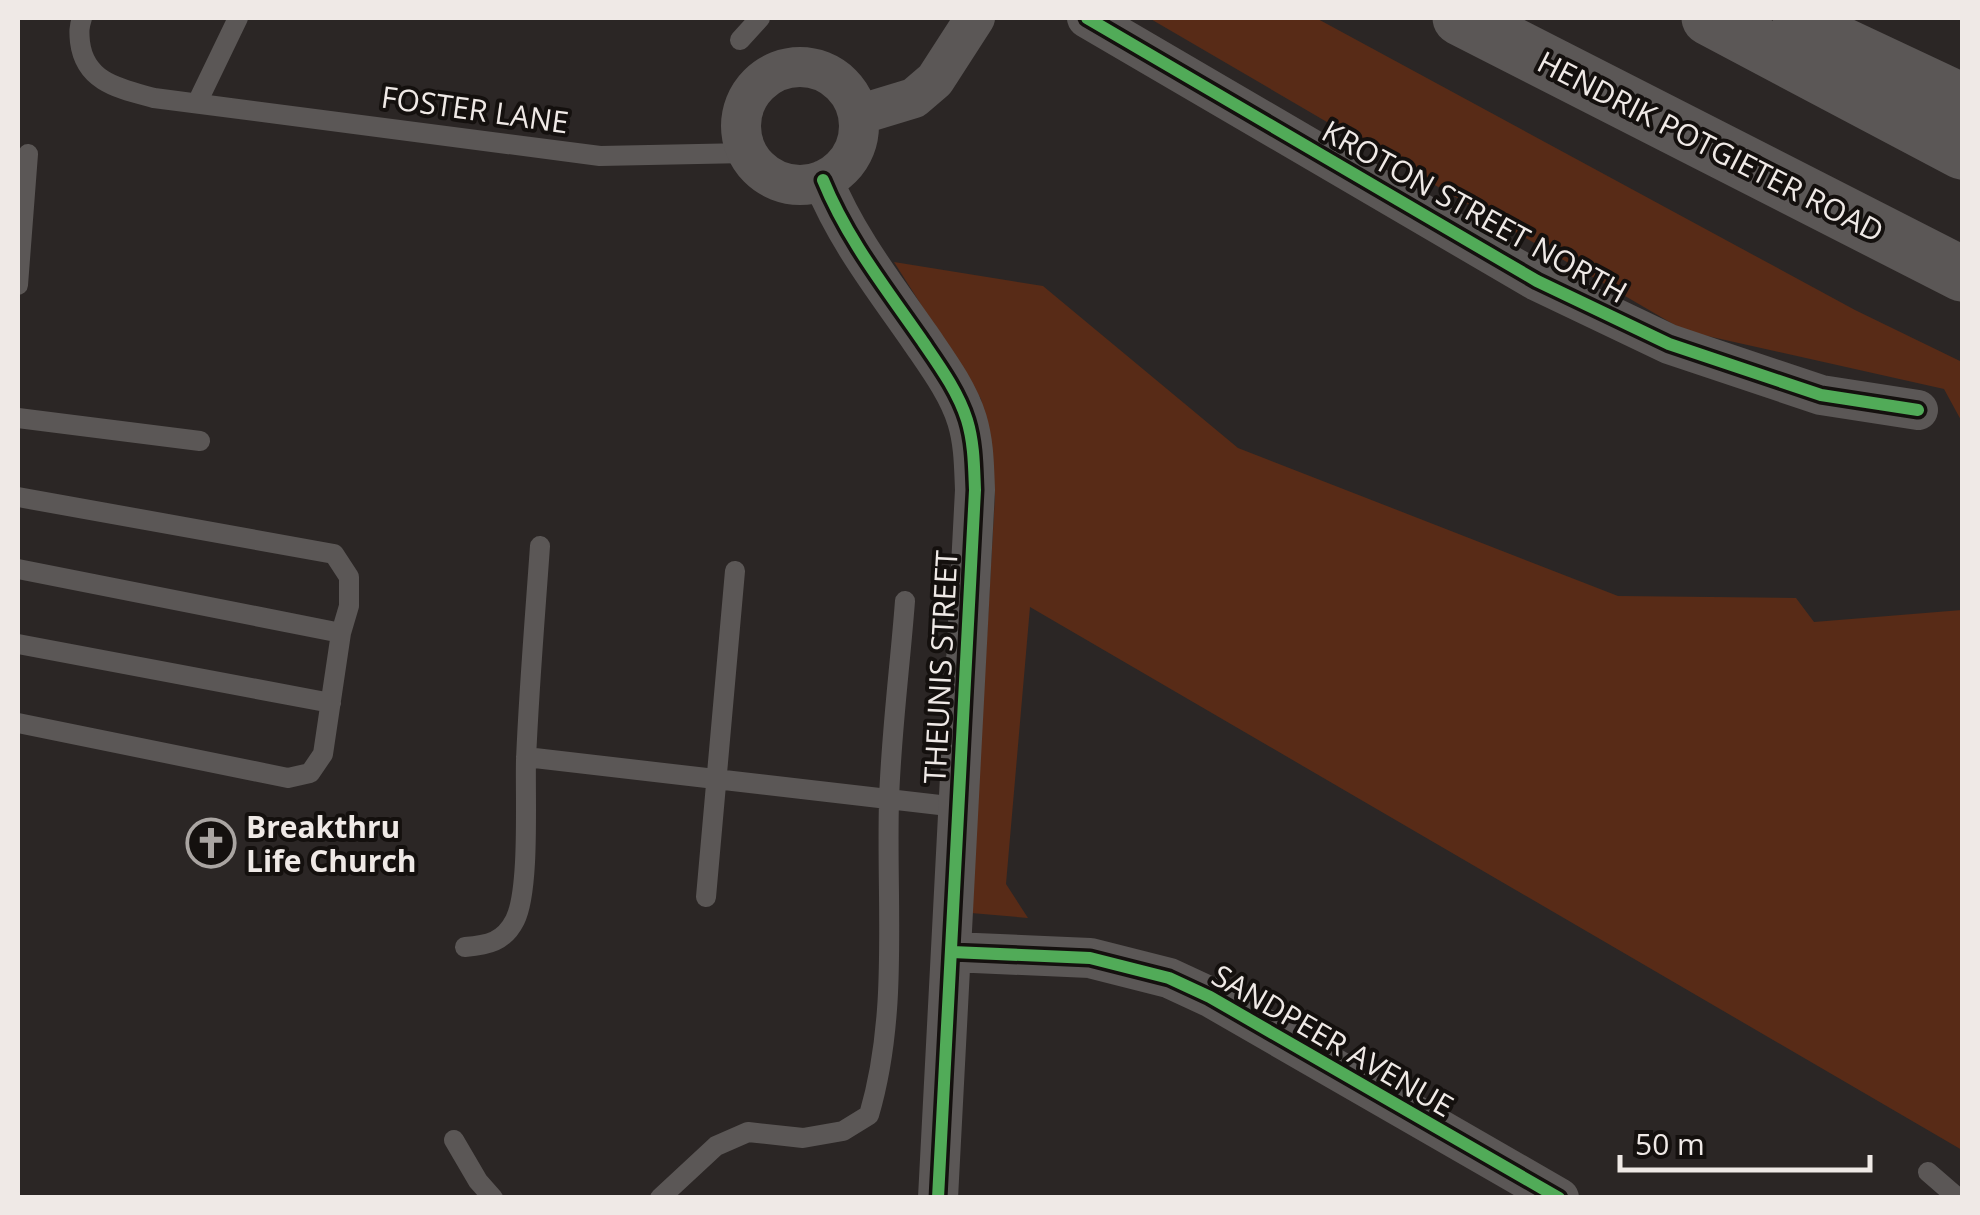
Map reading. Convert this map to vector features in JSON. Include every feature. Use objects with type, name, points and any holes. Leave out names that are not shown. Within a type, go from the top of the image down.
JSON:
[{"type":"main road","name":"HENDRIK POTGIETER ROAD","points":[[1460,18],[1960,274]]},
{"type":"main road","points":[[1709,18],[1962,152]]},
{"type":"main road","points":[[1784,18],[1962,101]]},
{"type":"street","points":[[858,115],[914,98],[935,80],[974,18]]},
{"type":"street","name":"KROTON STREET NORTH","points":[[1087,18],[1538,281],[1652,336],[1821,396],[1918,410]]},
{"type":"street","points":[[790,67],[826,72],[852,98],[858,115],[858,135],[852,154],[840,170],[823,180],[806,185],[788,184],[757,168],[747,153],[741,136],[746,100],[772,73],[790,67]]},
{"type":"street","name":"THEUNIS STREET","points":[[823,180],[846,230],[952,388],[966,416],[974,448],[975,490],[938,1198]]},
{"type":"street","name":"SANDPEER AVENUE","points":[[952,952],[1090,958],[1169,978],[1210,997],[1559,1198]]},
{"type":"lane","name":"FOSTER LANE","points":[[82,18],[81,50],[94,74],[110,86],[154,98],[600,156],[747,153]]},
{"type":"lane","points":[[197,103],[238,18]]},
{"type":"lane","points":[[740,40],[760,18]]},
{"type":"lane","points":[[18,285],[28,154]]},
{"type":"lane","points":[[18,418],[200,440]]},
{"type":"lane","points":[[18,497],[334,554],[349,577],[349,606],[341,633],[323,754],[310,773],[288,778],[18,723]]},
{"type":"lane","points":[[465,947],[493,944],[509,930],[518,914],[524,868],[526,757],[540,546]]},
{"type":"lane","points":[[18,569],[341,633]]},
{"type":"lane","points":[[706,897],[735,571]]},
{"type":"lane","points":[[660,1198],[716,1146],[748,1132],[803,1138],[843,1131],[870,1115],[889,994],[890,798],[905,600]]},
{"type":"lane","points":[[18,644],[331,704]]},
{"type":"lane","points":[[526,757],[958,807]]},
{"type":"lane","points":[[454,1140],[493,1198]]},
{"type":"lane","points":[[1928,1172],[1958,1198]]},
{"type":"shaded area","points":[[1149,18],[1316,18],[1855,310],[1962,362],[1962,422],[1944,389],[1685,331]]},
{"type":"shaded area","points":[[894,262],[1043,286],[1238,448],[1618,596],[1796,598],[1814,622],[1962,610],[1962,1150],[1030,607],[1006,884],[1028,918],[971,913],[995,496],[981,399]]},
{"type":"cycle path","points":[[1087,18],[1537,281],[1669,344],[1821,395],[1918,410]]},
{"type":"cycle path","points":[[823,180],[855,243],[953,388],[967,420],[972,446],[975,490],[938,1198]]},
{"type":"cycle path","points":[[952,952],[1090,958],[1169,978],[1210,997],[1559,1198]]},
{"type":"place","name":"Breakthru Life Church","points":[[211,843]]}]
